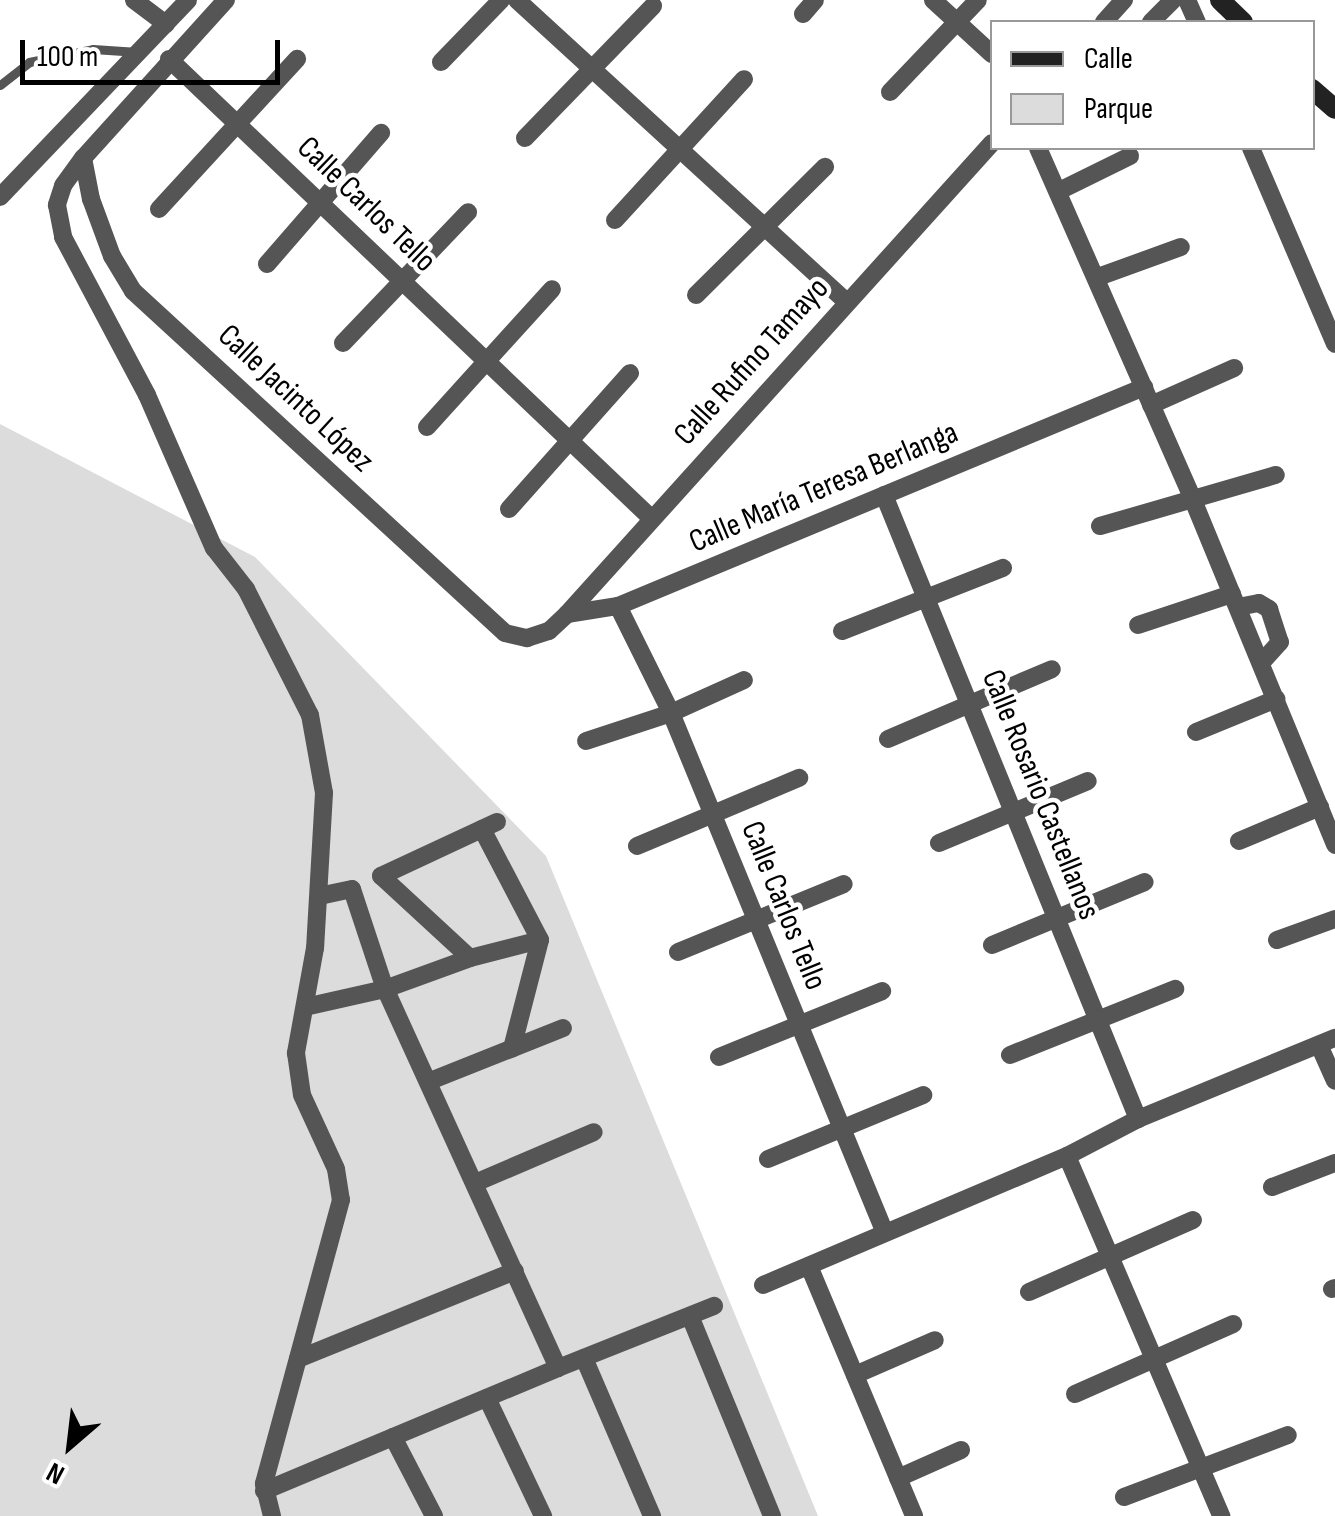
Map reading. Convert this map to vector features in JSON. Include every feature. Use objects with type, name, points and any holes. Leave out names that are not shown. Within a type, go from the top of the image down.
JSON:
[{"type":"main road","points":[[1220,0],[1241,20]]},
{"type":"main road","points":[[1315,92],[1335,110]]},
{"type":"street","points":[[134,0],[166,24]]},
{"type":"street","points":[[0,196],[188,0]]},
{"type":"street","points":[[226,0],[83,158],[63,186],[57,205],[63,237],[147,395],[214,548],[246,589],[310,715],[324,793],[320,896],[296,1053],[302,1095],[336,1168],[341,1200],[264,1491],[272,1516]]},
{"type":"street","points":[[442,62],[501,0]]},
{"type":"street","points":[[517,0],[846,302]]},
{"type":"street","points":[[933,0],[990,52]]},
{"type":"street","points":[[890,92],[978,0]]},
{"type":"street","points":[[1106,20],[1124,0]]},
{"type":"street","points":[[1153,20],[1173,0]]},
{"type":"street","points":[[525,138],[653,6]]},
{"type":"street","name":"Calle Carlos Tello","points":[[169,59],[652,518]]},
{"type":"street","points":[[159,209],[296,59]]},
{"type":"street","points":[[615,220],[744,79]]},
{"type":"street","points":[[267,264],[381,133]]},
{"type":"street","name":"Calle Rufino Tamayo","points":[[567,614],[846,302],[990,150]]},
{"type":"street","points":[[1039,150],[1060,190],[1193,500],[1335,845]]},
{"type":"street","points":[[1252,150],[1335,344]]},
{"type":"street","points":[[1060,190],[1130,156]]},
{"type":"street","name":"Calle Jacinto López","points":[[83,158],[90,199],[112,256],[133,291],[505,633],[527,638]]},
{"type":"street","points":[[696,295],[824,167]]},
{"type":"street","points":[[343,343],[468,212]]},
{"type":"street","points":[[1098,277],[1181,247]]},
{"type":"street","points":[[426,427],[552,288]]},
{"type":"street","name":"Calle María Teresa Berlanga","points":[[527,638],[548,631],[567,614],[618,606],[884,496],[1148,396],[1234,368]]},
{"type":"street","points":[[509,509],[630,373]]},
{"type":"street","points":[[1100,526],[1276,475]]},
{"type":"street","name":"Calle Rosario Castellanos","points":[[884,496],[1138,1119]]},
{"type":"street","points":[[842,631],[1003,568]]},
{"type":"street","points":[[1138,625],[1235,600],[1259,603],[1269,609],[1280,642],[1261,663]]},
{"type":"street","name":"Calle Carlos Tello","points":[[618,606],[671,713],[885,1232]]},
{"type":"street","points":[[888,738],[1052,670]]},
{"type":"street","points":[[586,741],[671,713],[744,680]]},
{"type":"street","points":[[1196,732],[1276,698]]},
{"type":"street","points":[[636,846],[800,778]]},
{"type":"street","points":[[940,843],[1015,815],[1088,781]]},
{"type":"street","points":[[1239,840],[1320,807]]},
{"type":"street","points":[[320,896],[352,889],[489,826],[540,940],[512,1048]]},
{"type":"street","points":[[381,876],[470,958]]},
{"type":"street","points":[[992,945],[1145,882]]},
{"type":"street","points":[[678,952],[844,884]]},
{"type":"street","points":[[352,889],[385,989],[558,1368]]},
{"type":"street","points":[[1277,940],[1335,920]]},
{"type":"street","points":[[304,1007],[385,989],[470,958],[540,940]]},
{"type":"street","points":[[1010,1055],[1175,990]]},
{"type":"street","points":[[719,1058],[882,991]]},
{"type":"street","points":[[430,1081],[563,1028]]},
{"type":"street","points":[[763,1285],[1067,1156],[1138,1119],[1327,1041],[1335,1081]]},
{"type":"street","points":[[768,1160],[924,1095]]},
{"type":"street","points":[[475,1183],[594,1132]]},
{"type":"street","points":[[1067,1156],[1222,1516]]},
{"type":"street","points":[[1272,1187],[1335,1163]]},
{"type":"street","points":[[1029,1292],[1193,1220]]},
{"type":"street","points":[[810,1266],[914,1516]]},
{"type":"street","points":[[298,1359],[515,1271]]},
{"type":"street","points":[[264,1491],[714,1306]]},
{"type":"street","points":[[690,1316],[772,1516]]},
{"type":"street","points":[[1074,1394],[1233,1324]]},
{"type":"street","points":[[855,1374],[935,1340]]},
{"type":"street","points":[[584,1358],[652,1516]]},
{"type":"street","points":[[487,1398],[543,1516]]},
{"type":"street","points":[[1124,1497],[1288,1434]]},
{"type":"street","points":[[394,1438],[434,1516]]},
{"type":"street","points":[[898,1478],[960,1450]]},
{"type":"lane","points":[[0,85],[30,62],[93,50],[138,52]]},
{"type":"green space","points":[[0,424],[255,557],[546,856],[818,1516],[0,1516]]}]
